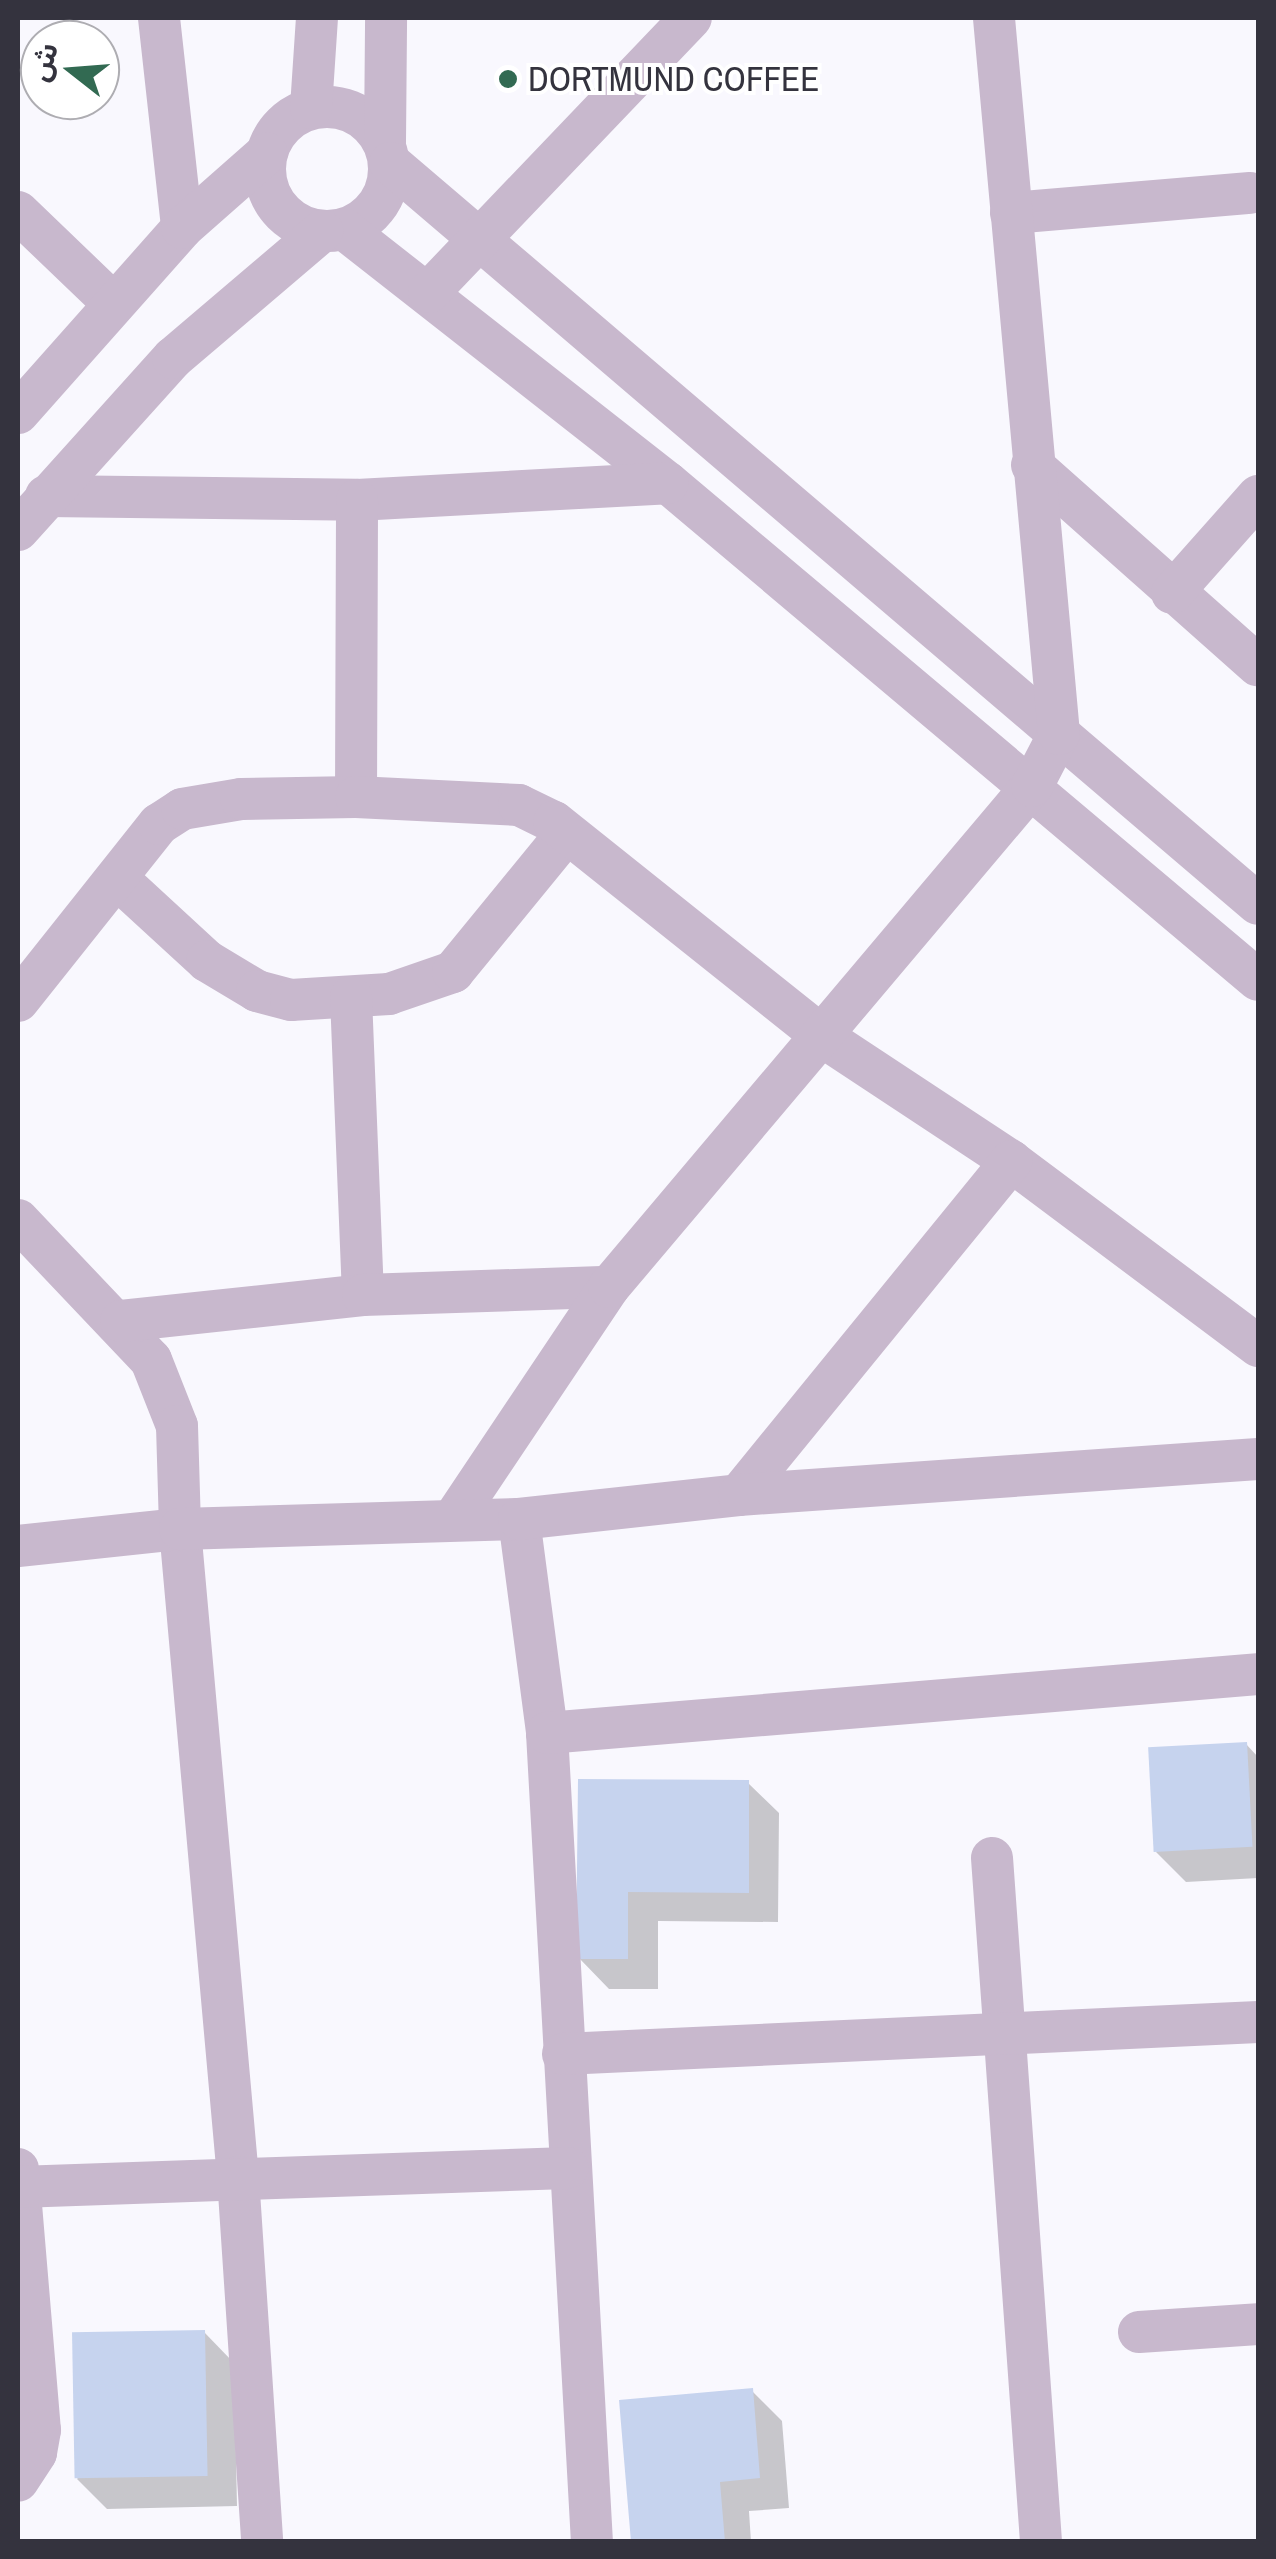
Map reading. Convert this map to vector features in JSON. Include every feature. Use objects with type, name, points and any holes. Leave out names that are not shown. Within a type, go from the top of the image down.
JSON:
[{"type":"street","points":[[159,18],[182,228]]},
{"type":"street","points":[[311,108],[317,18]]},
{"type":"street","points":[[18,530],[173,358],[333,230],[379,204],[387,153],[386,18]]},
{"type":"street","points":[[429,292],[482,241],[690,18]]},
{"type":"street","points":[[455,1517],[609,1287],[1032,786],[1059,734],[994,18]]},
{"type":"street","points":[[18,413],[182,228],[267,152],[292,117],[311,108],[354,112],[387,153],[482,241],[1258,904]]},
{"type":"street","points":[[267,152],[270,196],[301,226],[333,230],[429,292],[1032,786],[1258,980]]},
{"type":"street","points":[[1011,214],[1250,193]]},
{"type":"street","points":[[18,212],[113,304]]},
{"type":"street","points":[[1032,465],[1258,666]]},
{"type":"street","points":[[46,496],[357,500],[668,484]]},
{"type":"street","points":[[1172,593],[1258,496]]},
{"type":"street","points":[[356,797],[357,500]]},
{"type":"street","points":[[18,1001],[120,881],[159,824],[182,808],[241,799],[356,797],[500,802],[535,811],[823,1038],[1011,1161],[1258,1346]]},
{"type":"street","points":[[120,881],[241,984],[291,1000],[351,997],[412,990],[453,972],[566,834]]},
{"type":"street","points":[[351,997],[363,1295]]},
{"type":"street","points":[[739,1495],[1011,1161]]},
{"type":"street","points":[[18,1220],[120,1321],[151,1360],[173,1408],[180,1444],[180,1529],[238,2177],[262,2542]]},
{"type":"street","points":[[120,1321],[363,1295],[609,1287]]},
{"type":"street","points":[[18,1546],[180,1529],[455,1517],[519,1519],[739,1495],[1258,1459]]},
{"type":"street","points":[[519,1519],[547,1733],[568,2168],[592,2542]]},
{"type":"street","points":[[547,1733],[1258,1674]]},
{"type":"street","points":[[992,1858],[1000,2032],[1040,2542]]},
{"type":"street","points":[[564,2054],[1258,2022]]},
{"type":"street","points":[[18,2480],[36,2453],[40,2430],[18,2181],[568,2168]]},
{"type":"street","points":[[1140,2332],[1258,2324]]},
{"type":"building","points":[[1247,1742],[1252,1847],[1154,1852],[1148,1747]]},
{"type":"building","points":[[578,1779],[749,1780],[749,1893],[628,1892],[628,1959],[576,1959]]},
{"type":"building","points":[[205,2330],[208,2476],[75,2478],[72,2332]]},
{"type":"building","points":[[753,2388],[760,2478],[720,2482],[725,2542],[631,2542],[619,2400]]},
{"type":"place","name":"DORTMUND COFFEE","points":[[508,79]]}]
